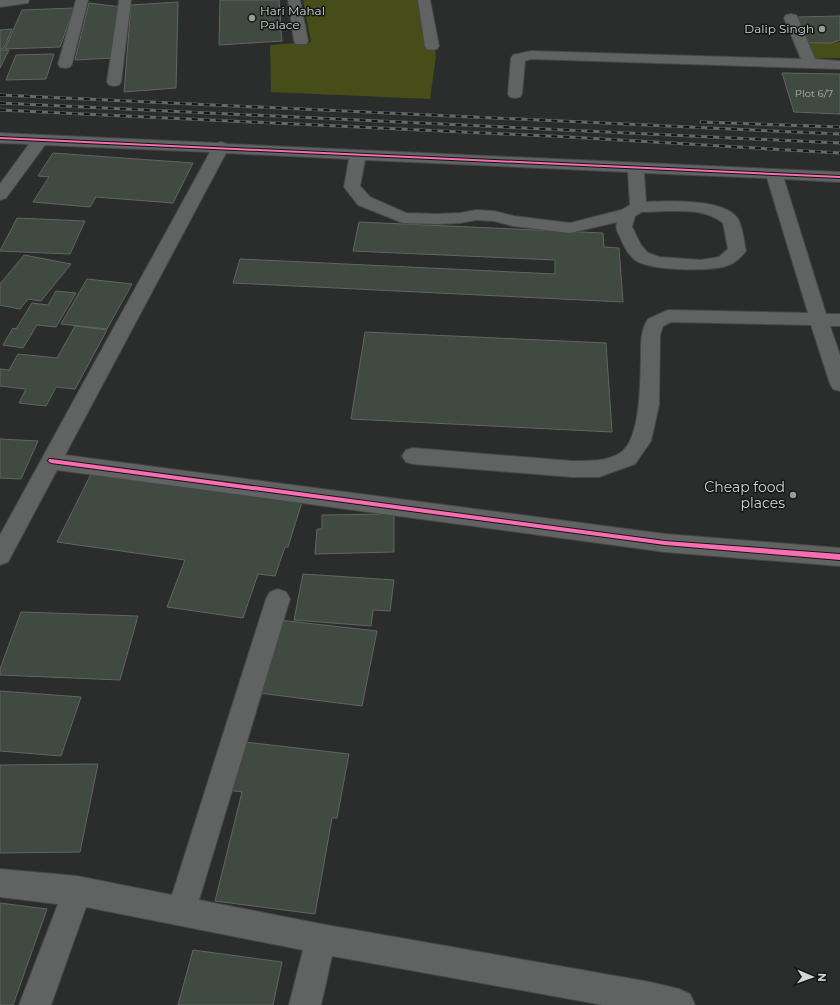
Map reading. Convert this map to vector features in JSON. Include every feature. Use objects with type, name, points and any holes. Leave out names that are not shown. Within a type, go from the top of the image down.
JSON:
[{"type":"street","points":[[0,3],[23,0]]},
{"type":"street","points":[[65,64],[82,0]]},
{"type":"street","points":[[114,82],[125,0]]},
{"type":"street","points":[[294,0],[301,41]]},
{"type":"street","points":[[424,0],[432,46]]},
{"type":"street","points":[[791,18],[810,63]]},
{"type":"street","points":[[515,94],[518,58],[531,55],[840,65]]},
{"type":"street","points":[[0,138],[221,147],[840,177]]},
{"type":"street","points":[[0,195],[41,139]]},
{"type":"street","points":[[0,556],[221,147]]},
{"type":"street","points":[[358,154],[352,186],[364,201],[403,218],[437,220],[476,215],[494,216],[513,221],[570,228],[594,223],[632,210],[666,206],[702,208],[720,213],[731,221],[737,251],[724,261],[701,265],[659,262],[642,257],[633,246],[624,227],[632,210],[636,168]]},
{"type":"street","points":[[774,174],[818,320],[837,365],[840,384]]},
{"type":"street","points":[[413,456],[572,469],[599,469],[628,458],[640,440],[649,405],[651,335],[655,323],[668,316],[840,320]]},
{"type":"street","points":[[51,461],[665,543],[840,557]]},
{"type":"street","points":[[181,912],[278,599]]},
{"type":"street","points":[[0,884],[77,891],[321,939],[650,998],[679,1005]]},
{"type":"street","points":[[35,1005],[77,891]]},
{"type":"street","points":[[305,1005],[321,939]]},
{"type":"green space","points":[[303,0],[427,0],[436,56],[430,99],[271,92],[270,45],[311,42]]},
{"type":"green space","points":[[840,42],[840,58],[815,58],[809,44]]},
{"type":"building","points":[[220,0],[279,0],[282,41],[219,45]]},
{"type":"building","points":[[178,2],[176,88],[124,92],[131,5]]},
{"type":"building","points":[[89,3],[122,7],[112,58],[75,60]]},
{"type":"building","points":[[74,8],[60,47],[5,49],[22,10]]},
{"type":"building","name":"Dalip Singh","points":[[840,16],[840,40],[831,43],[809,43],[798,17]]},
{"type":"building","points":[[12,29],[4,48],[0,49],[0,30]]},
{"type":"building","points":[[0,50],[9,50],[0,68]]},
{"type":"building","points":[[54,54],[46,79],[6,80],[16,55]]},
{"type":"building","points":[[782,73],[840,74],[840,114],[794,112]]},
{"type":"building","points":[[53,153],[193,163],[173,203],[96,197],[90,207],[33,202],[49,177],[38,176]]},
{"type":"building","points":[[17,218],[85,221],[70,254],[0,251]]},
{"type":"building","points":[[359,222],[603,233],[604,247],[619,248],[623,302],[233,283],[240,259],[555,274],[555,260],[353,251]]},
{"type":"building","points":[[24,255],[71,264],[41,301],[28,299],[20,309],[0,305],[0,284]]},
{"type":"building","points":[[87,279],[132,284],[107,329],[61,324]]},
{"type":"building","points":[[56,291],[76,293],[56,327],[37,325],[23,348],[3,345],[13,328],[16,329],[32,303],[48,305]]},
{"type":"building","points":[[75,326],[107,330],[75,389],[56,387],[46,406],[19,403],[26,389],[0,386],[0,369],[9,370],[18,354],[57,358]]},
{"type":"building","points":[[365,332],[606,343],[612,432],[351,419]]},
{"type":"building","points":[[0,439],[38,441],[21,479],[0,478]]},
{"type":"building","points":[[91,474],[302,502],[288,547],[285,547],[275,576],[258,574],[243,618],[167,607],[185,560],[57,542]]},
{"type":"building","points":[[394,514],[394,552],[315,554],[317,529],[322,529],[322,515]]},
{"type":"building","points":[[303,574],[394,580],[390,611],[373,610],[371,626],[294,620]]},
{"type":"building","points":[[21,612],[138,616],[120,680],[0,675],[0,669]]},
{"type":"building","points":[[279,620],[377,631],[362,706],[259,693]]},
{"type":"building","points":[[0,691],[81,697],[61,756],[0,751]]},
{"type":"building","points":[[245,742],[349,754],[337,818],[332,818],[315,914],[215,901],[242,792],[221,789],[226,769],[238,770]]},
{"type":"building","points":[[98,764],[80,852],[0,853],[0,765]]},
{"type":"building","points":[[0,903],[47,909],[13,1005],[0,1005]]},
{"type":"building","points":[[193,950],[282,962],[273,1005],[178,1005]]},
{"type":"railway","points":[[0,95],[840,134]]},
{"type":"railway","points":[[0,103],[840,143]]},
{"type":"railway","points":[[0,110],[569,137],[840,153]]},
{"type":"railway","points":[[701,122],[840,127]]},
{"type":"cycle path","points":[[0,138],[840,177]]},
{"type":"cycle path","points":[[51,461],[665,543],[840,557]]},
{"type":"place","name":"Hari Mahal Palace","points":[[252,18]]},
{"type":"place","name":"Dalip Singh","points":[[822,29]]},
{"type":"place","name":"Cheap food places","points":[[793,495]]}]
